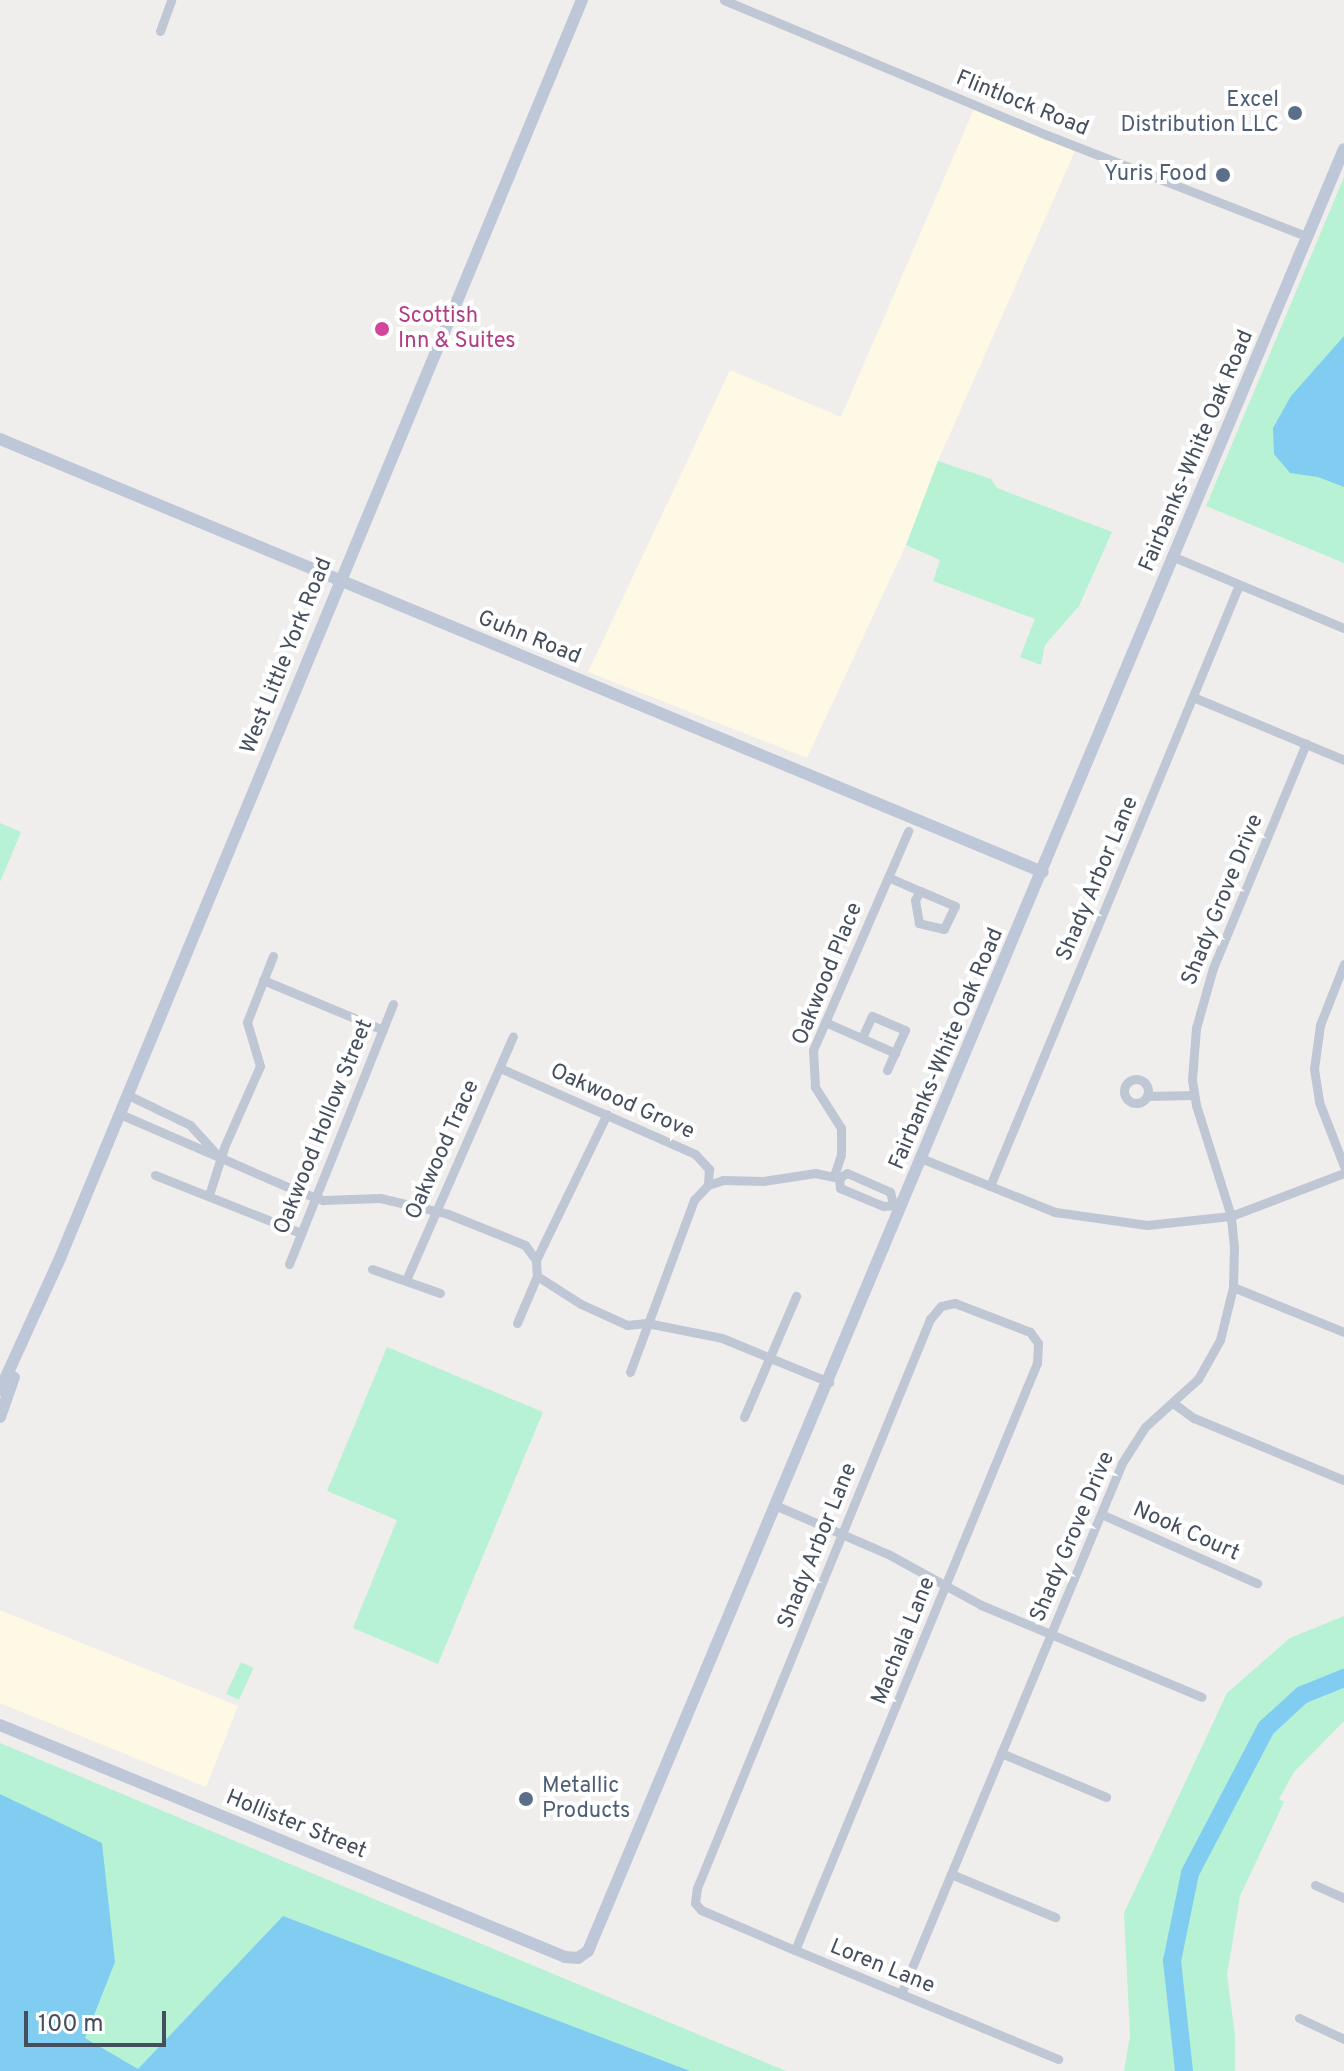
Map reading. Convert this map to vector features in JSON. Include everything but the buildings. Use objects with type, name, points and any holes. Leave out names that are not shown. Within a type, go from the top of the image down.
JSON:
[{"type":"street","points":[[160,31],[171,0]]},
{"type":"street","name":"West Little York Road","points":[[0,1390],[30,1328],[128,1095],[582,0]]},
{"type":"street","name":"Flintlock Road","points":[[724,0],[1047,135],[1308,237]]},
{"type":"street","name":"Fairbanks-White Oak Road","points":[[578,1958],[595,1942],[829,1382],[897,1205],[923,1159],[1344,149]]},
{"type":"street","name":"Guhn Road","points":[[0,439],[1043,872]]},
{"type":"street","points":[[1174,557],[1344,628]]},
{"type":"street","name":"Shady Arbor Lane","points":[[990,1186],[1239,585]]},
{"type":"street","points":[[1193,697],[1344,760]]},
{"type":"street","name":"Shady Grove Drive","points":[[901,1994],[1101,1514],[1135,1440],[1198,1379],[1214,1354],[1233,1287],[1231,1216],[1194,1095],[1193,1053],[1205,990],[1306,744]]},
{"type":"street","name":"Oakwood Place","points":[[836,1177],[841,1155],[841,1128],[815,1087],[812,1063],[825,1022],[908,831]]},
{"type":"street","points":[[888,877],[955,906],[944,929],[919,923],[915,900],[920,891]]},
{"type":"street","points":[[209,1195],[225,1145],[260,1066],[247,1022],[273,956]]},
{"type":"street","points":[[1344,964],[1317,1035],[1314,1069],[1319,1102],[1344,1166]]},
{"type":"street","points":[[263,980],[383,1030]]},
{"type":"street","name":"Oakwood Hollow Street","points":[[289,1264],[393,1004]]},
{"type":"street","points":[[862,1038],[872,1016],[905,1030],[887,1070]]},
{"type":"street","points":[[825,1022],[895,1053]]},
{"type":"street","name":"Oakwood Trace","points":[[406,1280],[513,1036]]},
{"type":"street","name":"Oakwood Grove","points":[[500,1068],[695,1154],[709,1169],[708,1185]]},
{"type":"street","points":[[128,1095],[190,1125],[222,1160]]},
{"type":"street","points":[[1147,1096],[1194,1095]]},
{"type":"street","points":[[120,1114],[315,1197],[380,1198],[435,1211],[525,1245],[536,1260]]},
{"type":"street","points":[[517,1323],[537,1276],[536,1260],[607,1114]]},
{"type":"street","points":[[923,1159],[1055,1212],[1115,1223],[1178,1224],[1231,1216],[1344,1173]]},
{"type":"street","points":[[630,1372],[694,1200],[708,1185],[723,1180],[763,1181],[815,1173],[836,1177],[847,1173],[890,1192],[897,1205],[883,1206],[840,1188],[836,1177]]},
{"type":"street","points":[[155,1175],[301,1233]]},
{"type":"street","points":[[372,1269],[440,1293]]},
{"type":"street","points":[[537,1276],[597,1312],[627,1325],[647,1323],[722,1338],[829,1382]]},
{"type":"street","points":[[1233,1287],[1344,1332]]},
{"type":"street","points":[[744,1417],[796,1296]]},
{"type":"street","name":"Shady Arbor Lane","points":[[695,1903],[697,1888],[930,1319],[941,1306],[961,1305],[1030,1332],[1038,1343]]},
{"type":"street","name":"West Little York Road","points":[[0,1417],[30,1328]]},
{"type":"street","name":"Machala Lane","points":[[795,1950],[1037,1363],[1038,1343]]},
{"type":"street","points":[[1173,1403],[1194,1418],[1344,1480]]},
{"type":"street","points":[[777,1506],[843,1533],[981,1605],[1202,1697]]},
{"type":"street","name":"Nook Court","points":[[1101,1514],[1257,1583]]},
{"type":"street","name":"Hollister Street","points":[[0,1725],[527,1942],[565,1957],[578,1958]]},
{"type":"street","points":[[1001,1753],[1106,1797]]},
{"type":"street","points":[[951,1874],[1055,1917]]},
{"type":"street","points":[[1315,1885],[1344,1898]]},
{"type":"street","name":"Loren Lane","points":[[695,1903],[701,1910],[1058,2059]]},
{"type":"street","points":[[1299,2018],[1344,2039]]},
{"type":"shaded area","points":[[974,109],[1075,151],[938,461],[906,545],[807,758],[588,672],[730,370],[841,417]]},
{"type":"shaded area","points":[[0,1610],[238,1706],[206,1787],[0,1703]]},
{"type":"green space","points":[[1344,177],[1344,563],[1206,506]]},
{"type":"green space","points":[[938,461],[991,479],[997,488],[1112,532],[1079,606],[1045,645],[1041,665],[1020,657],[1035,619],[933,581],[940,560],[906,545]]},
{"type":"green space","points":[[0,823],[21,832],[0,882]]},
{"type":"green space","points":[[387,1347],[543,1412],[438,1664],[353,1628],[397,1520],[327,1491]]},
{"type":"green space","points":[[1344,1616],[1344,1721],[1294,1772],[1279,1799],[1284,1802],[1240,1896],[1227,1975],[1235,2035],[1235,2071],[1124,2071],[1130,2036],[1124,1913],[1227,1693],[1290,1638]]},
{"type":"green space","points":[[241,1662],[254,1668],[239,1700],[226,1694]]},
{"type":"green space","points":[[0,1743],[786,2071],[0,2071]]},
{"type":"water","points":[[1344,336],[1344,487],[1318,477],[1290,473],[1274,454],[1273,428],[1291,396]]},
{"type":"water","points":[[0,1794],[102,1843],[115,1962],[85,2038],[138,2069],[283,1916],[690,2071],[0,2071]]},
{"type":"waterway","points":[[1184,2071],[1172,1961],[1190,1873],[1266,1728],[1302,1695],[1344,1678]]},
{"type":"place","name":"Excel Distribution LLC","points":[[1295,113]]},
{"type":"place","name":"Yuris Food","points":[[1223,175]]},
{"type":"place","name":"Scottish Inn & Suites","points":[[382,329]]},
{"type":"place","name":"Metallic Products","points":[[526,1799]]}]
